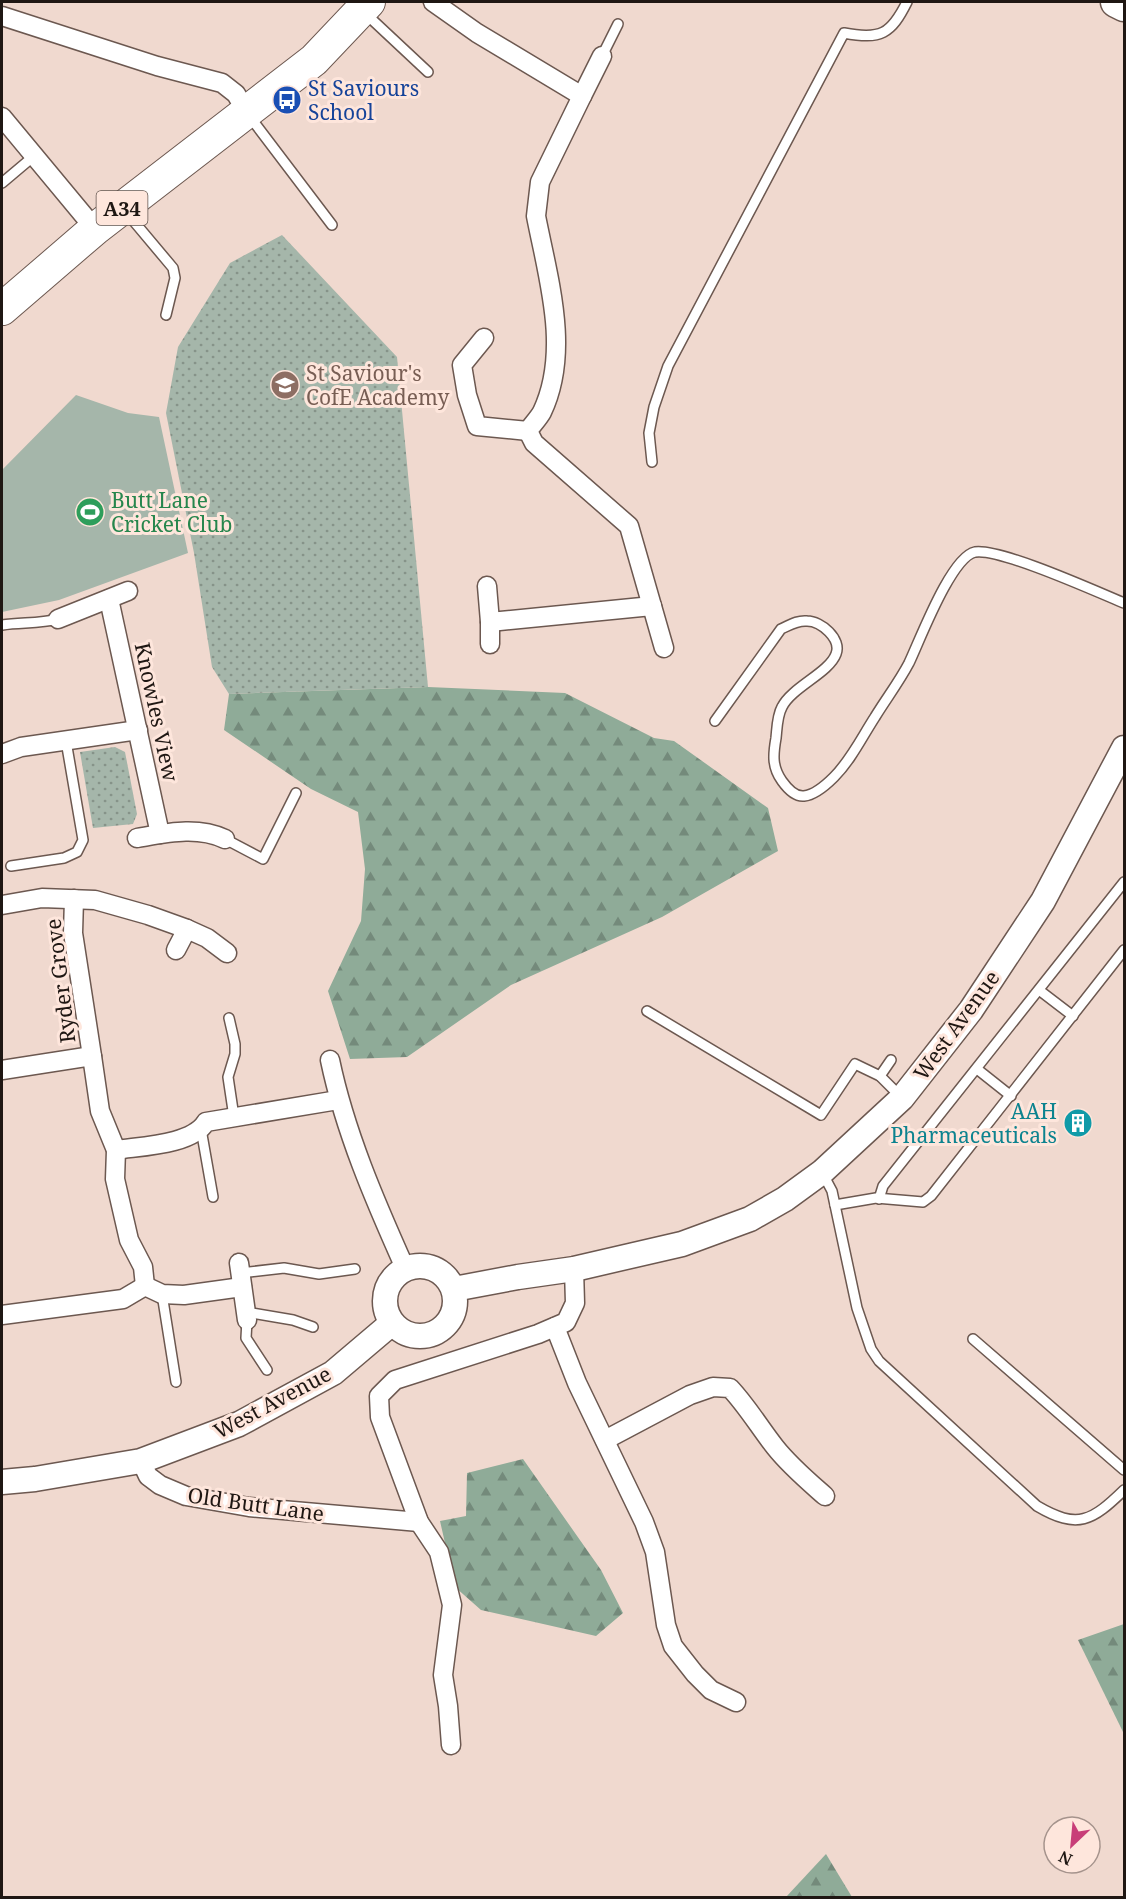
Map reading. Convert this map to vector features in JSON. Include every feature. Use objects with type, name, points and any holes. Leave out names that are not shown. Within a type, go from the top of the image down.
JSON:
[{"type":"highway","name":"A34","points":[[2,309],[95,229],[314,60],[365,6]]},
{"type":"main road","points":[[1116,2],[1125,6]]},
{"type":"street","points":[[433,2],[477,33],[582,96]]},
{"type":"street","points":[[2,16],[157,66],[222,83],[236,94],[246,111]]},
{"type":"street","points":[[528,431],[542,412],[554,373],[556,323],[536,216],[540,182],[602,56]]},
{"type":"street","points":[[2,117],[95,229]]},
{"type":"street","points":[[484,338],[462,365],[466,395],[477,426],[528,431]]},
{"type":"street","points":[[528,431],[534,443],[629,526],[664,648]]},
{"type":"street","points":[[487,586],[490,644]]},
{"type":"street","points":[[58,619],[128,591]]},
{"type":"street","name":"Knowles View","points":[[109,599],[160,834]]},
{"type":"street","points":[[490,622],[652,606]]},
{"type":"street","points":[[2,754],[21,747],[138,730]]},
{"type":"street","name":"West Avenue","points":[[454,1289],[574,1269],[682,1244],[750,1219],[785,1199],[822,1172],[902,1098],[971,1010],[1043,902],[1125,748]]},
{"type":"street","points":[[137,838],[160,834],[204,832],[225,839]]},
{"type":"street","name":"Ryder Grove","points":[[2,905],[42,898],[95,900],[187,929],[207,938],[227,954]]},
{"type":"street","name":"Ryder Grove","points":[[74,899],[73,933],[100,1111],[116,1150]]},
{"type":"street","points":[[176,950],[187,929]]},
{"type":"street","points":[[2,1070],[92,1056]]},
{"type":"street","points":[[330,1060],[338,1100],[362,1167],[405,1268]]},
{"type":"street","points":[[146,1286],[143,1267],[129,1240],[115,1179],[116,1150],[173,1142],[201,1129],[206,1122],[338,1100]]},
{"type":"street","points":[[415,1265],[428,1266],[444,1274],[454,1289],[456,1302],[451,1319],[437,1332],[420,1336],[405,1333],[392,1323],[384,1298],[391,1279],[405,1268],[415,1265]]},
{"type":"street","points":[[451,1745],[443,1675],[452,1605],[439,1552],[419,1522],[380,1417],[379,1396],[395,1380],[518,1341],[566,1322],[575,1303],[574,1269]]},
{"type":"street","points":[[146,1286],[162,1294],[184,1295],[240,1274],[247,1316]]},
{"type":"street","points":[[2,1315],[123,1299],[146,1286]]},
{"type":"street","name":"West Avenue","points":[[141,1461],[239,1424],[289,1398],[333,1372],[392,1323]]},
{"type":"street","points":[[555,1327],[577,1383],[644,1522],[655,1552],[666,1625],[674,1646],[695,1674],[711,1690],[736,1702]]},
{"type":"street","points":[[605,1440],[690,1395],[712,1387],[730,1388],[776,1449],[797,1472],[825,1496]]},
{"type":"street","points":[[2,1482],[35,1479],[141,1461]]},
{"type":"street","name":"Old Butt Lane","points":[[141,1461],[148,1476],[160,1485],[186,1496],[249,1507],[419,1522]]},
{"type":"lane","points":[[652,462],[649,433],[654,407],[668,366],[844,33],[860,36],[875,35],[888,30],[897,22],[907,2]]},
{"type":"lane","points":[[365,6],[428,72]]},
{"type":"lane","points":[[602,56],[618,24]]},
{"type":"lane","points":[[246,111],[332,225]]},
{"type":"lane","points":[[2,183],[34,156]]},
{"type":"lane","points":[[123,208],[173,268],[175,278],[166,315]]},
{"type":"lane","points":[[715,721],[781,629],[794,622],[808,620],[818,623],[829,632],[836,640],[837,651],[832,661],[796,690],[782,707],[772,757],[776,772],[785,785],[795,794],[803,796],[815,792],[834,777],[847,761],[907,666],[949,577],[962,559],[974,552],[999,554],[1125,603]]},
{"type":"lane","points":[[2,626],[21,622],[42,623],[58,619]]},
{"type":"lane","points":[[11,866],[64,858],[77,852],[83,840],[66,741]]},
{"type":"lane","points":[[225,839],[263,859],[296,793]]},
{"type":"lane","points":[[879,1199],[884,1186],[1125,882]]},
{"type":"lane","points":[[835,1205],[879,1199],[923,1202],[932,1196],[1125,950]]},
{"type":"lane","points":[[1039,990],[1073,1016]]},
{"type":"lane","points":[[647,1011],[821,1115],[855,1064],[880,1076],[902,1098]]},
{"type":"lane","points":[[228,1018],[236,1044],[228,1077],[234,1117]]},
{"type":"lane","points":[[880,1076],[891,1060]]},
{"type":"lane","points":[[977,1068],[1011,1096]]},
{"type":"lane","points":[[201,1129],[213,1197]]},
{"type":"lane","points":[[822,1172],[832,1191],[865,1337],[879,1361],[1037,1506],[1051,1514],[1066,1520],[1080,1520],[1095,1515],[1125,1490]]},
{"type":"lane","points":[[240,1274],[284,1268],[320,1274],[355,1269]]},
{"type":"lane","points":[[162,1294],[176,1382]]},
{"type":"lane","points":[[267,1370],[246,1338],[247,1316],[293,1320],[314,1327]]},
{"type":"lane","points":[[973,1339],[1125,1470]]},
{"type":"green space","name":"St Saviour's CofE Academy","points":[[282,235],[397,357],[428,687],[229,694],[212,667],[194,553],[166,413],[178,347],[230,263]]},
{"type":"green space","name":"Butt Lane Cricket Club","points":[[76,395],[128,413],[159,417],[188,553],[59,600],[2,612],[2,470]]},
{"type":"green space","points":[[428,687],[565,693],[654,738],[674,741],[768,808],[778,851],[662,917],[511,985],[407,1057],[350,1059],[328,991],[361,921],[365,869],[358,812],[311,789],[224,730],[229,694]]},
{"type":"green space","points":[[115,747],[125,752],[137,814],[133,824],[93,828],[80,752]]},
{"type":"green space","points":[[523,1459],[601,1570],[623,1613],[596,1636],[481,1610],[455,1587],[440,1521],[466,1516],[467,1473]]},
{"type":"green space","points":[[1124,1624],[1124,1734],[1078,1640]]},
{"type":"green space","points":[[826,1854],[852,1897],[786,1897]]},
{"type":"place","name":"St Saviours School","points":[[287,100]]},
{"type":"place","name":"St Saviour's CofE Academy","points":[[285,385]]},
{"type":"place","name":"Butt Lane Cricket Club","points":[[90,512]]},
{"type":"place","name":"AAH Pharmaceuticals","points":[[1078,1123]]}]
